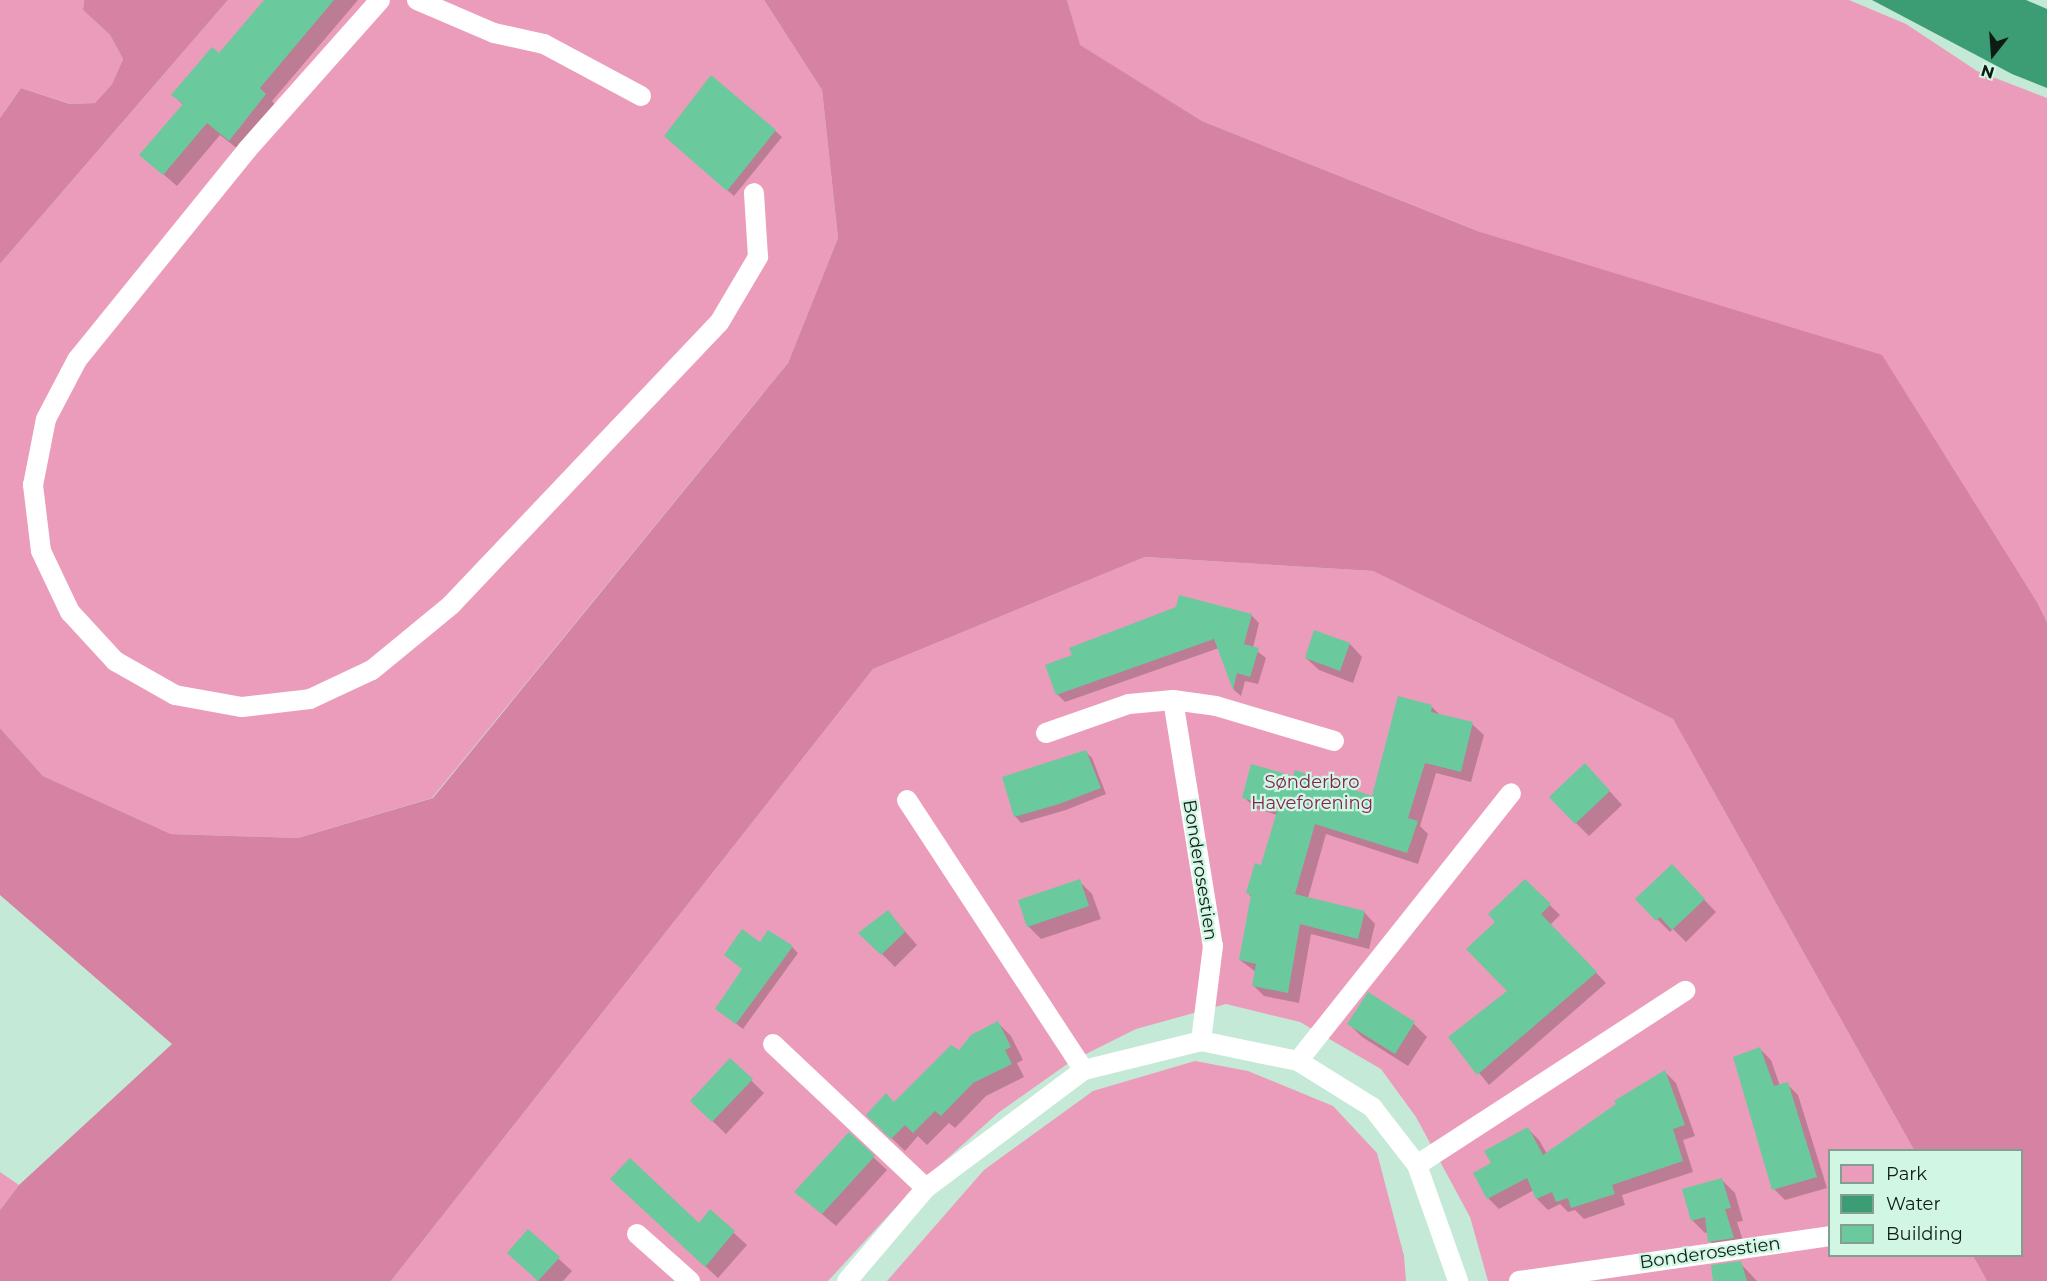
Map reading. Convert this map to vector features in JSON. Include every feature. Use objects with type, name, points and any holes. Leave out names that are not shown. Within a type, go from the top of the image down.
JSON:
[{"type":"lane","points":[[380,0],[247,150],[77,360],[45,419],[33,485],[41,551],[60,592],[70,612],[115,661],[175,695],[242,707],[310,699],[372,670],[451,605],[719,323],[758,257],[754,193]]},
{"type":"lane","points":[[417,0],[494,33],[544,44],[642,96]]},
{"type":"lane","points":[[1046,733],[1129,704],[1173,700],[1216,706],[1334,741]]},
{"type":"lane","name":"Bonderosestien","points":[[1173,700],[1213,946],[1201,1041]]},
{"type":"lane","points":[[1298,1061],[1511,793]]},
{"type":"lane","points":[[907,800],[1084,1070]]},
{"type":"lane","points":[[1417,1165],[1685,992]]},
{"type":"lane","points":[[847,1281],[926,1188],[1084,1070],[1201,1041],[1298,1061],[1372,1107],[1417,1165],[1458,1281]]},
{"type":"lane","points":[[773,1044],[926,1188]]},
{"type":"lane","points":[[637,1234],[690,1281]]},
{"type":"lane","name":"Bonderosestien","points":[[1519,1281],[1828,1236]]},
{"type":"green space","points":[[0,0],[84,0],[83,10],[110,35],[123,59],[112,84],[95,103],[71,104],[21,88],[0,118]]},
{"type":"green space","points":[[228,0],[764,0],[822,90],[838,238],[788,363],[432,798],[298,838],[171,834],[43,776],[0,728],[0,264]]},
{"type":"green space","points":[[1067,0],[1849,0],[1906,24],[1977,71],[2047,98],[2047,622],[2038,604],[1480,232],[1202,121],[1079,45]]},
{"type":"green space","name":"Sønderbro Haveforening","points":[[1145,557],[1373,571],[1673,719],[1913,1149],[1828,1149],[1828,1257],[1974,1257],[1987,1281],[1488,1281],[1470,1217],[1416,1117],[1381,1069],[1300,1022],[1226,1004],[1136,1029],[1070,1062],[998,1113],[911,1191],[828,1281],[391,1281],[873,669]]},
{"type":"green space","points":[[1195,1061],[1248,1071],[1333,1106],[1377,1153],[1404,1256],[1406,1281],[887,1281],[984,1170],[1093,1091]]},
{"type":"green space","points":[[0,1172],[19,1185],[0,1210]]},
{"type":"shaded area","points":[[84,0],[228,0],[0,264],[0,118],[21,88],[70,104],[95,103],[112,84],[123,59],[110,35],[83,10]]},
{"type":"shaded area","points":[[764,0],[1067,0],[1080,45],[1202,121],[1480,232],[1882,355],[2038,604],[2047,622],[2047,1281],[1987,1281],[1974,1257],[2023,1257],[2023,1149],[1913,1149],[1673,719],[1373,571],[1145,557],[873,669],[391,1281],[0,1281],[0,1210],[19,1185],[172,1044],[0,895],[0,728],[43,776],[171,834],[298,838],[433,798],[788,363],[838,238],[822,90]]},
{"type":"water","points":[[1872,0],[2026,0],[2047,9],[2047,88],[2012,74]]},
{"type":"building","points":[[264,0],[334,0],[260,88],[266,94],[229,141],[207,123],[163,175],[139,155],[183,104],[171,95],[212,47],[219,53]]},
{"type":"building","points":[[711,75],[776,130],[727,191],[664,136]]},
{"type":"building","points":[[1179,595],[1252,614],[1244,644],[1259,648],[1250,677],[1237,673],[1233,690],[1214,639],[1056,695],[1045,665],[1072,655],[1069,648],[1176,607]]},
{"type":"building","points":[[1314,630],[1350,643],[1340,671],[1305,658]]},
{"type":"building","points":[[1398,696],[1432,705],[1431,712],[1473,722],[1461,772],[1425,763],[1408,818],[1418,821],[1407,853],[1315,824],[1295,894],[1365,911],[1358,939],[1300,924],[1288,993],[1252,986],[1256,964],[1239,960],[1251,895],[1246,893],[1255,863],[1261,865],[1278,808],[1242,798],[1251,764],[1293,776],[1295,770],[1372,796]]},
{"type":"building","points":[[1086,750],[1101,788],[1059,804],[1014,817],[1002,777]]},
{"type":"building","points":[[1585,763],[1610,791],[1575,824],[1549,797]]},
{"type":"building","points":[[1672,864],[1705,899],[1672,930],[1660,917],[1656,921],[1635,899]]},
{"type":"building","points":[[1080,879],[1089,906],[1027,927],[1018,900]]},
{"type":"building","points":[[1525,879],[1551,904],[1541,914],[1597,972],[1477,1075],[1448,1037],[1507,991],[1466,949],[1495,922],[1488,914]]},
{"type":"building","points":[[888,910],[905,932],[881,955],[858,933]]},
{"type":"building","points":[[742,929],[760,942],[768,930],[793,946],[736,1024],[715,1009],[742,969],[724,955]]},
{"type":"building","points":[[1368,992],[1415,1022],[1395,1054],[1347,1024]]},
{"type":"building","points":[[998,1021],[1011,1047],[1005,1050],[1012,1064],[973,1083],[941,1116],[935,1111],[913,1133],[905,1125],[891,1139],[866,1115],[886,1093],[894,1102],[951,1045],[959,1050],[971,1035]]},
{"type":"building","points":[[1760,1047],[1774,1086],[1788,1082],[1817,1177],[1772,1190],[1733,1057]]},
{"type":"building","points":[[730,1058],[753,1079],[712,1122],[690,1101]]},
{"type":"building","points":[[1665,1070],[1685,1125],[1673,1129],[1683,1161],[1612,1185],[1615,1194],[1571,1208],[1568,1198],[1556,1202],[1552,1192],[1536,1199],[1527,1178],[1487,1199],[1473,1173],[1491,1163],[1484,1151],[1528,1127],[1543,1155],[1616,1104],[1614,1101]]},
{"type":"building","points":[[849,1132],[875,1156],[822,1214],[794,1192]]},
{"type":"building","points":[[630,1158],[699,1223],[710,1209],[735,1231],[705,1267],[610,1179]]},
{"type":"building","points":[[1722,1178],[1731,1208],[1725,1209],[1734,1238],[1708,1242],[1705,1217],[1691,1221],[1682,1189]]},
{"type":"building","points":[[528,1229],[560,1257],[538,1281],[507,1253]]},
{"type":"building","points":[[1741,1261],[1747,1281],[1713,1281],[1711,1265]]}]
